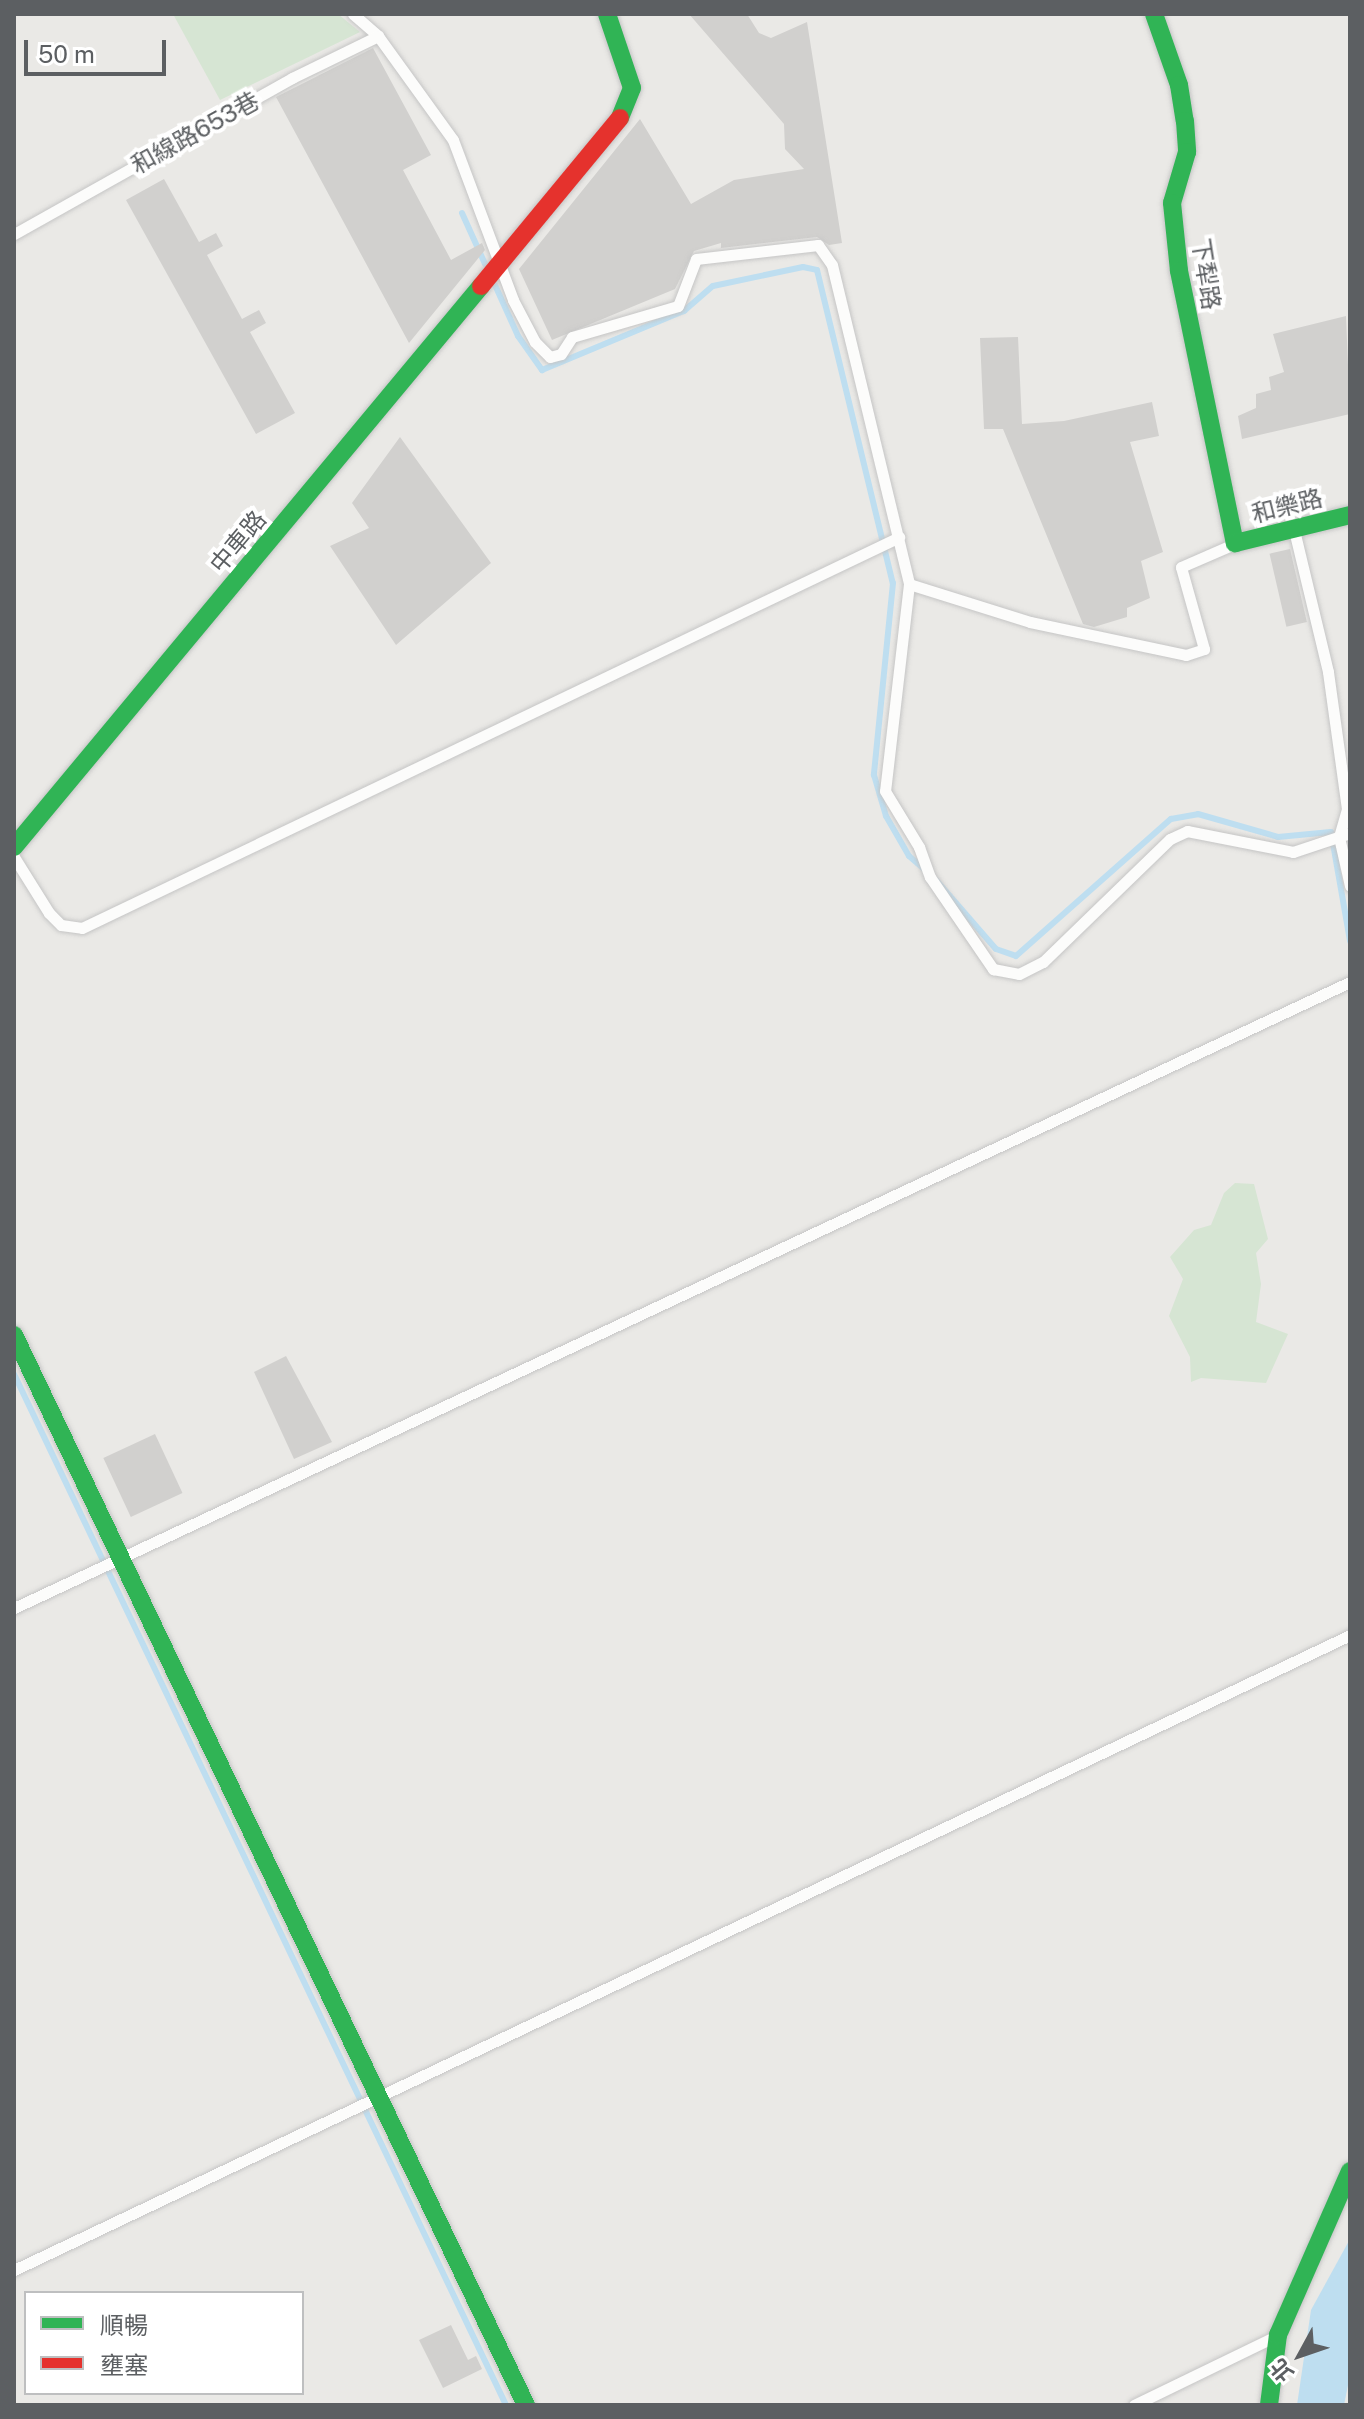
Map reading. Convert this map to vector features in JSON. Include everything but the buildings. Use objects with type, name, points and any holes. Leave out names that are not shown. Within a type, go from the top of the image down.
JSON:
[{"type":"street","name":"中車路","points":[[14,847],[499,268],[619,120],[632,88],[624,52],[607,14]]},
{"type":"street","name":"下犁路","points":[[1154,14],[1179,85],[1185,121],[1187,152],[1172,203],[1179,271],[1235,543]]},
{"type":"street","name":"和樂路","points":[[1235,543],[1350,515]]},
{"type":"street","points":[[14,1335],[526,2405]]},
{"type":"street","points":[[1269,2405],[1278,2335],[1350,2171]]},
{"type":"lane","points":[[353,14],[378,36],[453,140],[499,268],[535,342],[550,357],[561,354],[572,337],[678,306],[696,259],[818,245],[832,265],[909,584],[885,791],[919,847],[930,877],[993,969],[1019,974],[1043,962],[1170,839],[1187,831],[1283,852],[1345,835]]},
{"type":"lane","name":"和線路653巷","points":[[14,234],[292,78],[378,36]]},
{"type":"lane","points":[[1294,529],[1328,672],[1347,809],[1345,835],[1350,886]]},
{"type":"lane","points":[[14,857],[49,913],[61,925],[82,928],[899,537]]},
{"type":"lane","points":[[909,584],[1030,622],[1186,655],[1204,649],[1181,567],[1235,543]]},
{"type":"lane","points":[[14,1608],[123,1560],[1348,983]]},
{"type":"lane","points":[[14,2270],[1350,1635]]},
{"type":"lane","points":[[1134,2405],[1278,2335]]},
{"type":"green space","points":[[173,14],[338,14],[360,32],[220,100]]},
{"type":"green space","points":[[1235,1183],[1254,1184],[1268,1239],[1256,1253],[1261,1284],[1256,1322],[1288,1334],[1266,1383],[1201,1378],[1191,1382],[1190,1357],[1169,1316],[1183,1279],[1170,1257],[1194,1230],[1211,1225],[1224,1193]]},
{"type":"water","points":[[1350,2239],[1350,2375],[1344,2405],[1297,2405],[1311,2310]]},
{"type":"waterway","points":[[462,213],[485,264]]},
{"type":"waterway","points":[[495,285],[518,336],[542,370],[684,311],[713,286],[803,267],[817,270],[893,583],[874,775],[886,816],[909,856],[925,870]]},
{"type":"waterway","points":[[936,880],[996,949],[1016,956],[1171,819],[1198,814],[1278,837],[1331,832],[1350,941]]},
{"type":"waterway","points":[[14,1374],[506,2405]]},
{"type":"traffic: fast","points":[[607,14],[632,88],[620,118]]},
{"type":"traffic: fast","points":[[1154,14],[1179,85],[1185,121],[1187,152],[1172,203],[1179,271],[1235,543],[1350,515]]},
{"type":"traffic: fast","points":[[14,847],[481,286]]},
{"type":"traffic: fast","points":[[14,1335],[526,2405]]},
{"type":"traffic: fast","points":[[1269,2405],[1278,2335],[1350,2171]]},
{"type":"traffic: jam","points":[[481,286],[620,118]]}]
